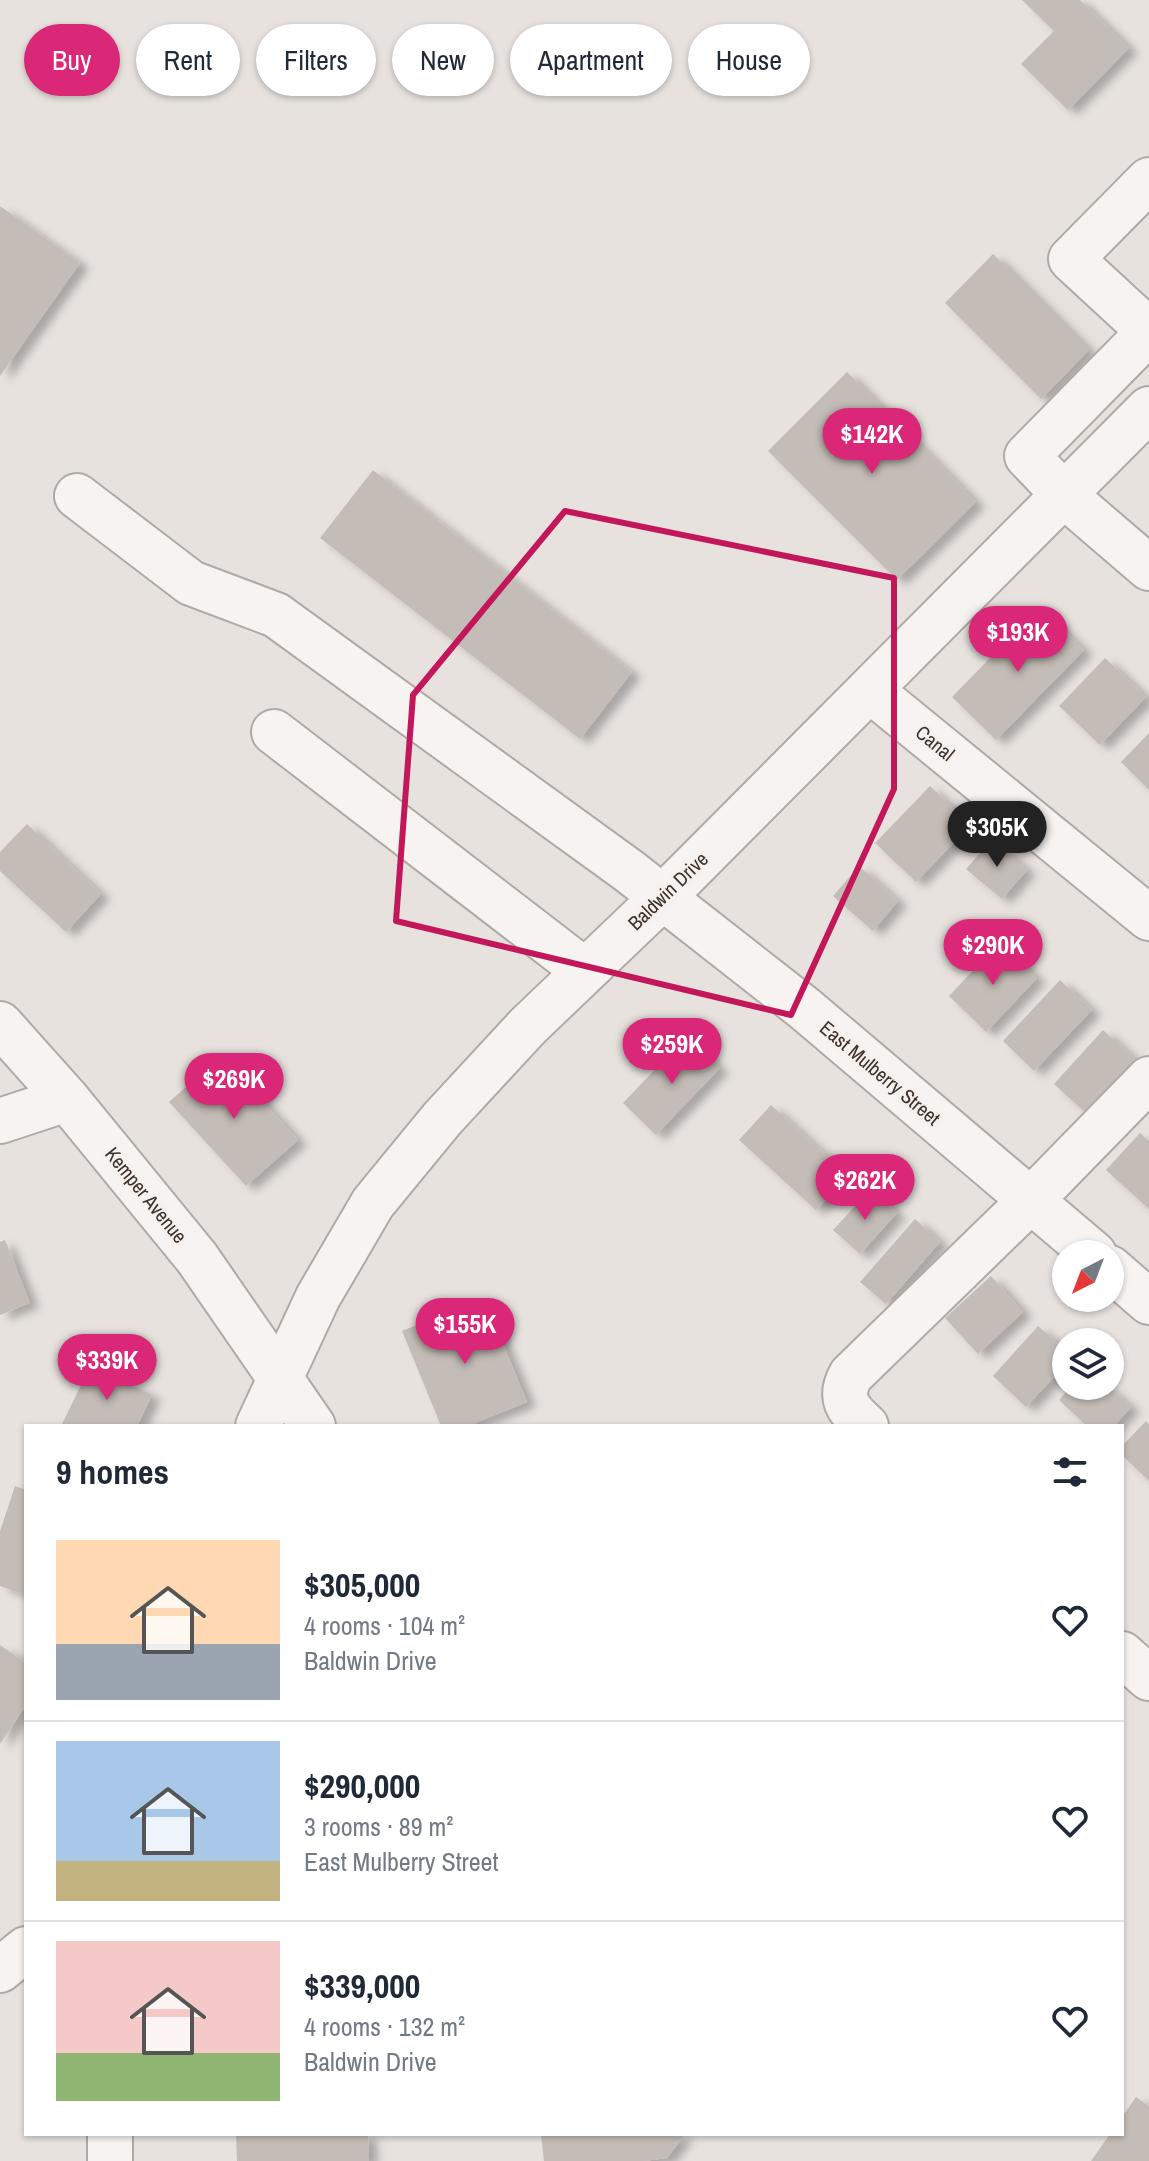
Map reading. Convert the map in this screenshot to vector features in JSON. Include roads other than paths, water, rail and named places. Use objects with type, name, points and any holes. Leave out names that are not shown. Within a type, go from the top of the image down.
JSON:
[{"type":"street","points":[[1149,180],[1071,259],[1149,332],[1027,456],[1064,495],[1149,568]]},
{"type":"street","name":"Baldwin Drive","points":[[259,1424],[318,1297],[373,1203],[442,1119],[528,1026],[663,897],[1149,409]]},
{"type":"street","name":"East Mulberry Street","points":[[77,496],[191,583],[276,615],[663,897],[804,1008],[1078,1240]]},
{"type":"street","name":"Canal","points":[[870,690],[1149,918]]},
{"type":"street","points":[[274,732],[585,971]]},
{"type":"street","name":"Kemper Avenue","points":[[0,1024],[67,1099],[197,1258],[312,1424]]},
{"type":"street","points":[[864,1424],[844,1398],[844,1387],[851,1375],[1031,1200],[1149,1079]]},
{"type":"street","points":[[0,1121],[67,1099]]},
{"type":"street","points":[[1124,1280],[1149,1302]]},
{"type":"street","points":[[1124,1656],[1149,1678]]},
{"type":"street","points":[[0,1970],[24,1951]]},
{"type":"street","points":[[110,2136],[110,2161]]}]
